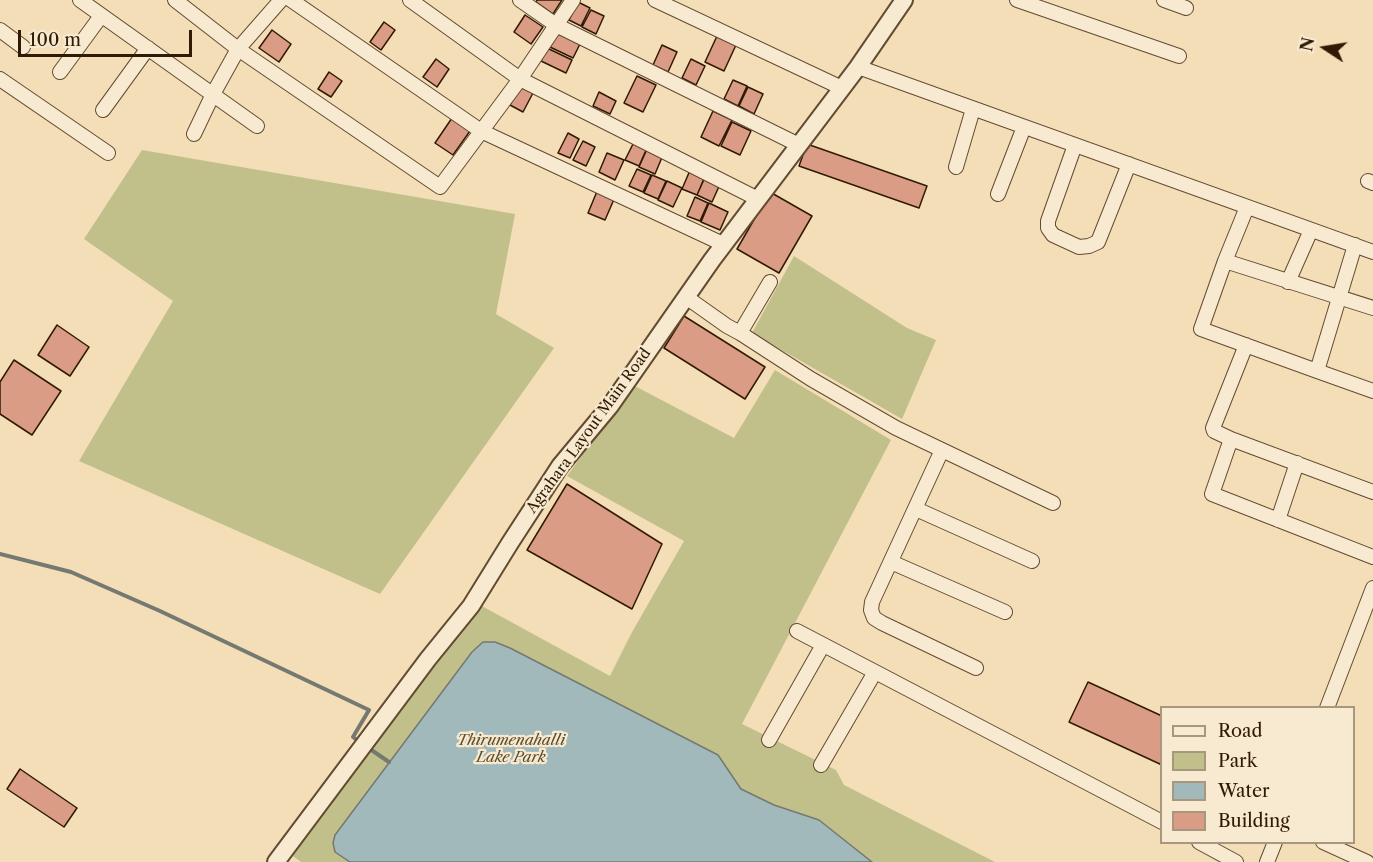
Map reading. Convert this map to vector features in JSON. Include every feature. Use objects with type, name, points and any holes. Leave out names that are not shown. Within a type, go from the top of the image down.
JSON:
[{"type":"street","points":[[80,0],[257,126]]},
{"type":"street","points":[[175,0],[238,49],[440,187],[520,79],[573,0]]},
{"type":"street","points":[[194,134],[213,93],[238,49],[281,0]]},
{"type":"street","points":[[291,0],[481,131],[723,244]]},
{"type":"street","points":[[410,0],[520,79],[758,199]]},
{"type":"street","points":[[520,0],[556,25],[799,145]]},
{"type":"street","points":[[655,0],[842,88]]},
{"type":"street","name":"Agrahara Layout Main Road","points":[[276,862],[428,659],[471,606],[560,466],[610,406],[723,244],[858,67],[904,0]]},
{"type":"street","points":[[1017,0],[1179,56]]},
{"type":"street","points":[[1164,0],[1186,8]]},
{"type":"street","points":[[60,72],[101,16]]},
{"type":"street","points":[[0,30],[23,47]]},
{"type":"street","points":[[103,110],[148,48]]},
{"type":"street","points":[[858,67],[1373,252]]},
{"type":"street","points":[[0,79],[108,153]]},
{"type":"street","points":[[956,166],[973,109]]},
{"type":"street","points":[[998,194],[1024,127]]},
{"type":"street","points":[[1075,145],[1048,221],[1048,228],[1053,235],[1079,247],[1098,242],[1129,165]]},
{"type":"street","points":[[1247,207],[1201,329],[1373,391]]},
{"type":"street","points":[[1288,282],[1311,230]]},
{"type":"street","points":[[1317,371],[1355,245]]},
{"type":"street","points":[[1225,261],[1373,308]]},
{"type":"street","points":[[740,333],[770,282]]},
{"type":"street","points":[[686,297],[727,326],[896,428],[1053,503]]},
{"type":"street","points":[[1246,345],[1214,431],[1373,492]]},
{"type":"street","points":[[1232,439],[1212,494],[1373,557]]},
{"type":"street","points":[[942,450],[872,602],[871,610],[874,618],[882,623],[976,668]]},
{"type":"street","points":[[1278,520],[1297,463]]},
{"type":"street","points":[[916,509],[1032,561]]},
{"type":"street","points":[[891,562],[1005,612]]},
{"type":"street","points":[[1328,706],[1373,588]]},
{"type":"street","points":[[797,632],[1160,821]]},
{"type":"street","points":[[769,740],[823,645]]},
{"type":"street","points":[[821,765],[875,672]]},
{"type":"street","points":[[1201,844],[1236,862]]},
{"type":"street","points":[[1268,862],[1275,844]]},
{"type":"street","points":[[1325,844],[1367,862]]},
{"type":"green space","points":[[142,150],[515,214],[496,314],[554,348],[380,594],[79,461],[173,301],[84,239]]},
{"type":"green space","points":[[794,256],[907,328],[936,340],[902,419],[752,333]]},
{"type":"green space","points":[[775,370],[891,440],[742,724],[836,770],[844,785],[995,862],[301,862],[290,854],[480,605],[610,676],[684,541],[567,476],[633,385],[734,438]]},
{"type":"water","name":"Thirumenahalli Lake Park","points":[[483,642],[495,642],[510,648],[718,755],[741,789],[774,805],[819,820],[872,862],[350,862],[335,852],[333,843],[335,835],[472,652]]},
{"type":"building","points":[[537,0],[562,0],[553,14],[536,2]]},
{"type":"building","points":[[578,2],[590,8],[581,26],[569,20]]},
{"type":"building","points":[[591,10],[604,16],[596,34],[582,27]]},
{"type":"building","points":[[525,15],[543,27],[531,44],[514,32]]},
{"type":"building","points":[[384,22],[395,30],[381,50],[370,42]]},
{"type":"building","points":[[272,30],[291,44],[279,62],[259,48]]},
{"type":"building","points":[[557,33],[580,44],[573,58],[550,47]]},
{"type":"building","points":[[717,36],[736,45],[724,71],[705,62]]},
{"type":"building","points":[[662,45],[677,52],[668,72],[653,65]]},
{"type":"building","points":[[547,48],[572,60],[566,73],[541,61]]},
{"type":"building","points":[[436,59],[449,69],[437,87],[423,77]]},
{"type":"building","points":[[691,59],[705,66],[696,85],[682,78]]},
{"type":"building","points":[[329,72],[342,81],[331,97],[318,89]]},
{"type":"building","points":[[637,76],[656,85],[643,112],[624,103]]},
{"type":"building","points":[[733,80],[747,86],[738,106],[724,99]]},
{"type":"building","points":[[520,86],[533,93],[523,112],[510,105]]},
{"type":"building","points":[[748,87],[763,94],[754,114],[739,106]]},
{"type":"building","points":[[599,92],[616,101],[610,114],[593,106]]},
{"type":"building","points":[[713,111],[732,120],[719,146],[701,137]]},
{"type":"building","points":[[452,118],[470,131],[453,155],[435,143]]},
{"type":"building","points":[[732,122],[751,131],[740,155],[721,146]]},
{"type":"building","points":[[568,133],[579,139],[570,158],[558,153]]},
{"type":"building","points":[[583,141],[595,147],[586,166],[573,160]]},
{"type":"building","points":[[634,142],[647,148],[639,166],[625,160]]},
{"type":"building","points":[[807,144],[927,186],[919,208],[799,166]]},
{"type":"building","points":[[647,149],[663,155],[655,174],[639,167]]},
{"type":"building","points":[[607,153],[624,160],[615,180],[599,172]]},
{"type":"building","points":[[691,168],[706,174],[697,195],[682,189]]},
{"type":"building","points":[[637,169],[651,175],[643,192],[629,186]]},
{"type":"building","points":[[652,175],[666,181],[658,199],[644,193]]},
{"type":"building","points":[[706,175],[721,182],[712,202],[697,195]]},
{"type":"building","points":[[667,181],[682,188],[673,207],[658,200]]},
{"type":"building","points":[[598,189],[615,197],[605,220],[588,213]]},
{"type":"building","points":[[770,192],[812,216],[779,273],[737,249]]},
{"type":"building","points":[[695,197],[708,203],[700,221],[687,216]]},
{"type":"building","points":[[709,203],[728,212],[720,230],[701,222]]},
{"type":"building","points":[[684,316],[765,367],[745,399],[664,348]]},
{"type":"building","points":[[57,325],[89,347],[70,376],[38,355]]},
{"type":"building","points":[[14,360],[61,391],[32,435],[0,414],[0,382]]},
{"type":"building","points":[[567,484],[662,544],[632,609],[527,550]]},
{"type":"building","points":[[1088,682],[1160,715],[1160,764],[1069,722]]},
{"type":"building","points":[[20,769],[77,808],[64,827],[7,789]]},
{"type":"waterway","points":[[0,554],[71,572],[160,611],[369,710],[353,737],[361,743]]},
{"type":"waterway","points":[[367,747],[389,762]]}]
